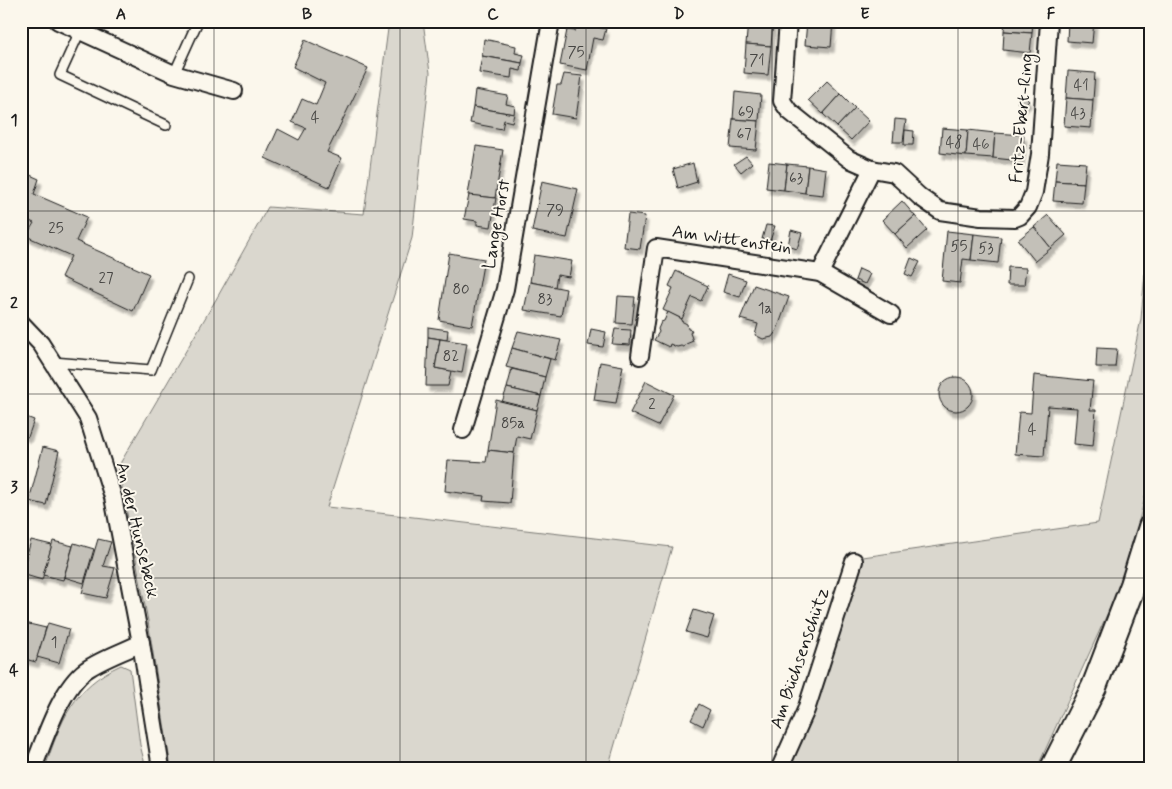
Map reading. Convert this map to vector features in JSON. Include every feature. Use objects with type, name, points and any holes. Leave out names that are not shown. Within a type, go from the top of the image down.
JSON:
[{"type":"main road","points":[[1053,768],[1094,687],[1133,585],[1151,527]]},
{"type":"street","points":[[58,21],[174,74],[234,91]]},
{"type":"street","name":"Lange Horst","points":[[464,430],[505,289],[551,21]]},
{"type":"street","name":"Fritz-Ebert-Ring","points":[[788,21],[782,101],[814,132],[848,159],[872,169],[894,173],[920,197],[940,211],[981,217],[1015,218],[1020,216],[1032,199],[1038,170],[1050,21]]},
{"type":"street","points":[[820,272],[872,169]]},
{"type":"street","name":"Am Wittenstein","points":[[640,356],[656,248],[820,272],[891,314]]},
{"type":"street","name":"An der Hunsebeck","points":[[21,323],[41,344],[88,418],[114,497],[161,768]]},
{"type":"street","name":"Am Büchsenschütz","points":[[780,768],[806,710],[854,561]]},
{"type":"street","points":[[33,768],[64,696],[72,682],[99,662],[141,644]]},
{"type":"lane","points":[[174,74],[198,21]]},
{"type":"lane","points":[[80,31],[60,75],[166,125]]},
{"type":"lane","points":[[52,362],[151,370],[188,279]]},
{"type":"shaded area","points":[[389,21],[423,21],[430,73],[412,238],[327,507],[672,547],[608,768],[171,768],[148,621],[118,467],[268,207],[364,214]]},
{"type":"shaded area","points":[[1151,201],[1151,474],[1125,575],[1037,768],[787,768],[814,708],[863,557],[1098,523],[1141,319]]},
{"type":"shaded area","points":[[121,665],[130,669],[140,745],[146,768],[45,768],[63,720],[71,707],[91,684]]},
{"type":"building","points":[[748,21],[773,21],[771,46],[746,44]]},
{"type":"building","points":[[807,21],[833,21],[831,47],[805,45]]},
{"type":"building","points":[[1005,21],[1033,21],[1032,33],[1004,31]]},
{"type":"building","points":[[1068,21],[1094,21],[1092,43],[1067,41]]},
{"type":"building","points":[[577,23],[606,29],[603,40],[593,38],[587,70],[560,65],[567,30],[575,31]]},
{"type":"building","points":[[1004,31],[1032,33],[1030,53],[1003,50]]},
{"type":"building","points":[[484,39],[516,46],[515,53],[524,55],[522,63],[482,56]]},
{"type":"building","points":[[305,40],[368,68],[327,152],[342,158],[329,187],[265,158],[278,129],[299,140],[306,128],[292,122],[302,99],[316,105],[325,83],[293,67]]},
{"type":"building","points":[[746,44],[771,46],[768,75],[744,73]]},
{"type":"building","points":[[482,56],[522,63],[521,71],[512,69],[511,78],[479,73]]},
{"type":"building","points":[[1068,71],[1095,73],[1093,100],[1066,98]]},
{"type":"building","points":[[564,74],[582,76],[576,118],[552,114],[557,85],[561,85]]},
{"type":"building","points":[[827,81],[841,94],[823,114],[808,100]]},
{"type":"building","points":[[475,90],[508,96],[506,104],[515,106],[514,114],[473,107]]},
{"type":"building","points":[[735,92],[761,95],[759,121],[733,119]]},
{"type":"building","points":[[841,94],[855,108],[837,127],[823,114]]},
{"type":"building","points":[[1023,95],[1029,101],[1023,107],[1017,102]]},
{"type":"building","points":[[1066,98],[1093,100],[1091,128],[1064,126]]},
{"type":"building","points":[[473,107],[514,114],[512,122],[504,120],[502,129],[470,123]]},
{"type":"building","points":[[855,108],[869,121],[851,140],[837,127]]},
{"type":"building","points":[[733,119],[759,121],[756,150],[730,148]]},
{"type":"building","points":[[895,119],[906,120],[903,142],[893,142]]},
{"type":"building","points":[[942,128],[968,130],[966,156],[940,153]]},
{"type":"building","points":[[905,130],[914,131],[913,145],[904,145]]},
{"type":"building","points":[[968,130],[995,133],[993,158],[966,156]]},
{"type":"building","points":[[995,133],[1024,135],[1021,161],[993,158]]},
{"type":"building","points":[[476,146],[503,150],[495,198],[468,195]]},
{"type":"building","points":[[746,156],[752,163],[741,172],[734,164]]},
{"type":"building","points":[[1057,161],[1086,163],[1084,183],[1055,181]]},
{"type":"building","points":[[769,162],[787,164],[784,190],[766,188]]},
{"type":"building","points":[[693,163],[697,182],[678,188],[673,169]]},
{"type":"building","points":[[787,164],[808,166],[805,193],[784,190]]},
{"type":"building","points":[[808,166],[826,169],[823,195],[805,193]]},
{"type":"building","points":[[21,171],[39,179],[34,194],[87,217],[76,241],[149,274],[133,311],[61,277],[71,256],[26,236],[34,223],[21,217]]},
{"type":"building","points":[[542,181],[578,189],[567,238],[532,231]]},
{"type":"building","points":[[1055,181],[1084,183],[1082,203],[1053,201]]},
{"type":"building","points":[[469,195],[496,198],[491,227],[477,225],[477,221],[464,219]]},
{"type":"building","points":[[902,201],[915,216],[895,234],[882,220]]},
{"type":"building","points":[[628,214],[645,216],[640,249],[624,247]]},
{"type":"building","points":[[1048,215],[1066,235],[1051,248],[1034,227]]},
{"type":"building","points":[[915,216],[927,230],[907,248],[895,234]]},
{"type":"building","points":[[766,225],[775,226],[770,241],[762,239]]},
{"type":"building","points":[[1034,227],[1051,248],[1035,261],[1018,240]]},
{"type":"building","points":[[791,230],[802,233],[797,249],[788,246]]},
{"type":"building","points":[[947,231],[974,234],[971,260],[963,259],[960,283],[942,281]]},
{"type":"building","points":[[974,234],[1001,237],[998,263],[971,260]]},
{"type":"building","points":[[449,253],[484,259],[472,326],[439,320]]},
{"type":"building","points":[[534,255],[572,261],[569,277],[557,275],[555,287],[530,282]]},
{"type":"building","points":[[911,258],[920,262],[912,277],[905,274]]},
{"type":"building","points":[[1008,267],[1026,268],[1024,285],[1007,285]]},
{"type":"building","points":[[859,269],[870,274],[865,284],[855,280]]},
{"type":"building","points":[[676,271],[708,286],[701,301],[692,297],[682,319],[663,310],[673,288],[669,286]]},
{"type":"building","points":[[728,274],[746,280],[740,297],[723,292]]},
{"type":"building","points":[[530,282],[566,289],[561,316],[524,310]]},
{"type":"building","points":[[754,285],[789,297],[777,330],[772,337],[763,339],[755,335],[758,324],[740,319]]},
{"type":"building","points":[[618,296],[635,297],[632,324],[616,323]]},
{"type":"building","points":[[668,312],[682,319],[681,321],[687,324],[688,329],[692,330],[690,333],[693,341],[684,347],[670,344],[669,347],[654,340],[659,332],[658,329],[661,322],[664,321]]},
{"type":"building","points":[[428,327],[448,330],[447,340],[428,337]]},
{"type":"building","points":[[591,329],[606,332],[603,347],[588,345]]},
{"type":"building","points":[[615,329],[631,330],[630,345],[612,344]]},
{"type":"building","points":[[518,331],[561,340],[555,360],[512,348]]},
{"type":"building","points":[[428,337],[440,339],[435,368],[451,371],[448,386],[426,386]]},
{"type":"building","points":[[440,339],[467,343],[462,373],[435,368]]},
{"type":"building","points":[[512,348],[550,359],[545,377],[506,367]]},
{"type":"building","points":[[1097,348],[1117,349],[1115,367],[1096,367]]},
{"type":"building","points":[[600,362],[623,366],[616,403],[594,400]]},
{"type":"building","points":[[512,369],[545,377],[541,396],[507,388]]},
{"type":"building","points":[[1034,375],[1093,381],[1090,410],[1096,410],[1093,446],[1074,444],[1077,408],[1048,406],[1044,456],[1015,454],[1019,412],[1031,413]]},
{"type":"building","points":[[956,377],[963,378],[968,382],[972,387],[972,401],[968,406],[963,410],[956,411],[949,410],[944,406],[940,401],[939,394],[940,387],[944,382],[949,378]]},
{"type":"building","points":[[646,381],[674,395],[658,426],[630,413]]},
{"type":"building","points":[[507,388],[541,396],[537,410],[502,402]]},
{"type":"building","points":[[496,400],[537,410],[530,439],[517,436],[514,453],[488,450]]},
{"type":"building","points":[[21,415],[34,420],[28,437],[21,434]]},
{"type":"building","points":[[43,447],[59,451],[46,505],[29,501]]},
{"type":"building","points":[[488,450],[514,453],[510,503],[483,501],[484,496],[445,491],[448,460],[486,462]]},
{"type":"building","points":[[98,539],[111,542],[103,566],[115,568],[106,598],[82,593]]},
{"type":"building","points":[[31,540],[52,545],[42,580],[22,574]]},
{"type":"building","points":[[53,541],[73,546],[63,580],[43,575]]},
{"type":"building","points":[[74,543],[94,549],[84,583],[64,577]]},
{"type":"building","points":[[694,610],[714,616],[707,638],[686,632]]},
{"type":"building","points":[[25,623],[46,628],[36,662],[21,658],[21,639]]},
{"type":"building","points":[[48,623],[69,629],[59,663],[37,657]]},
{"type":"building","points":[[699,704],[710,710],[703,726],[691,720]]}]
